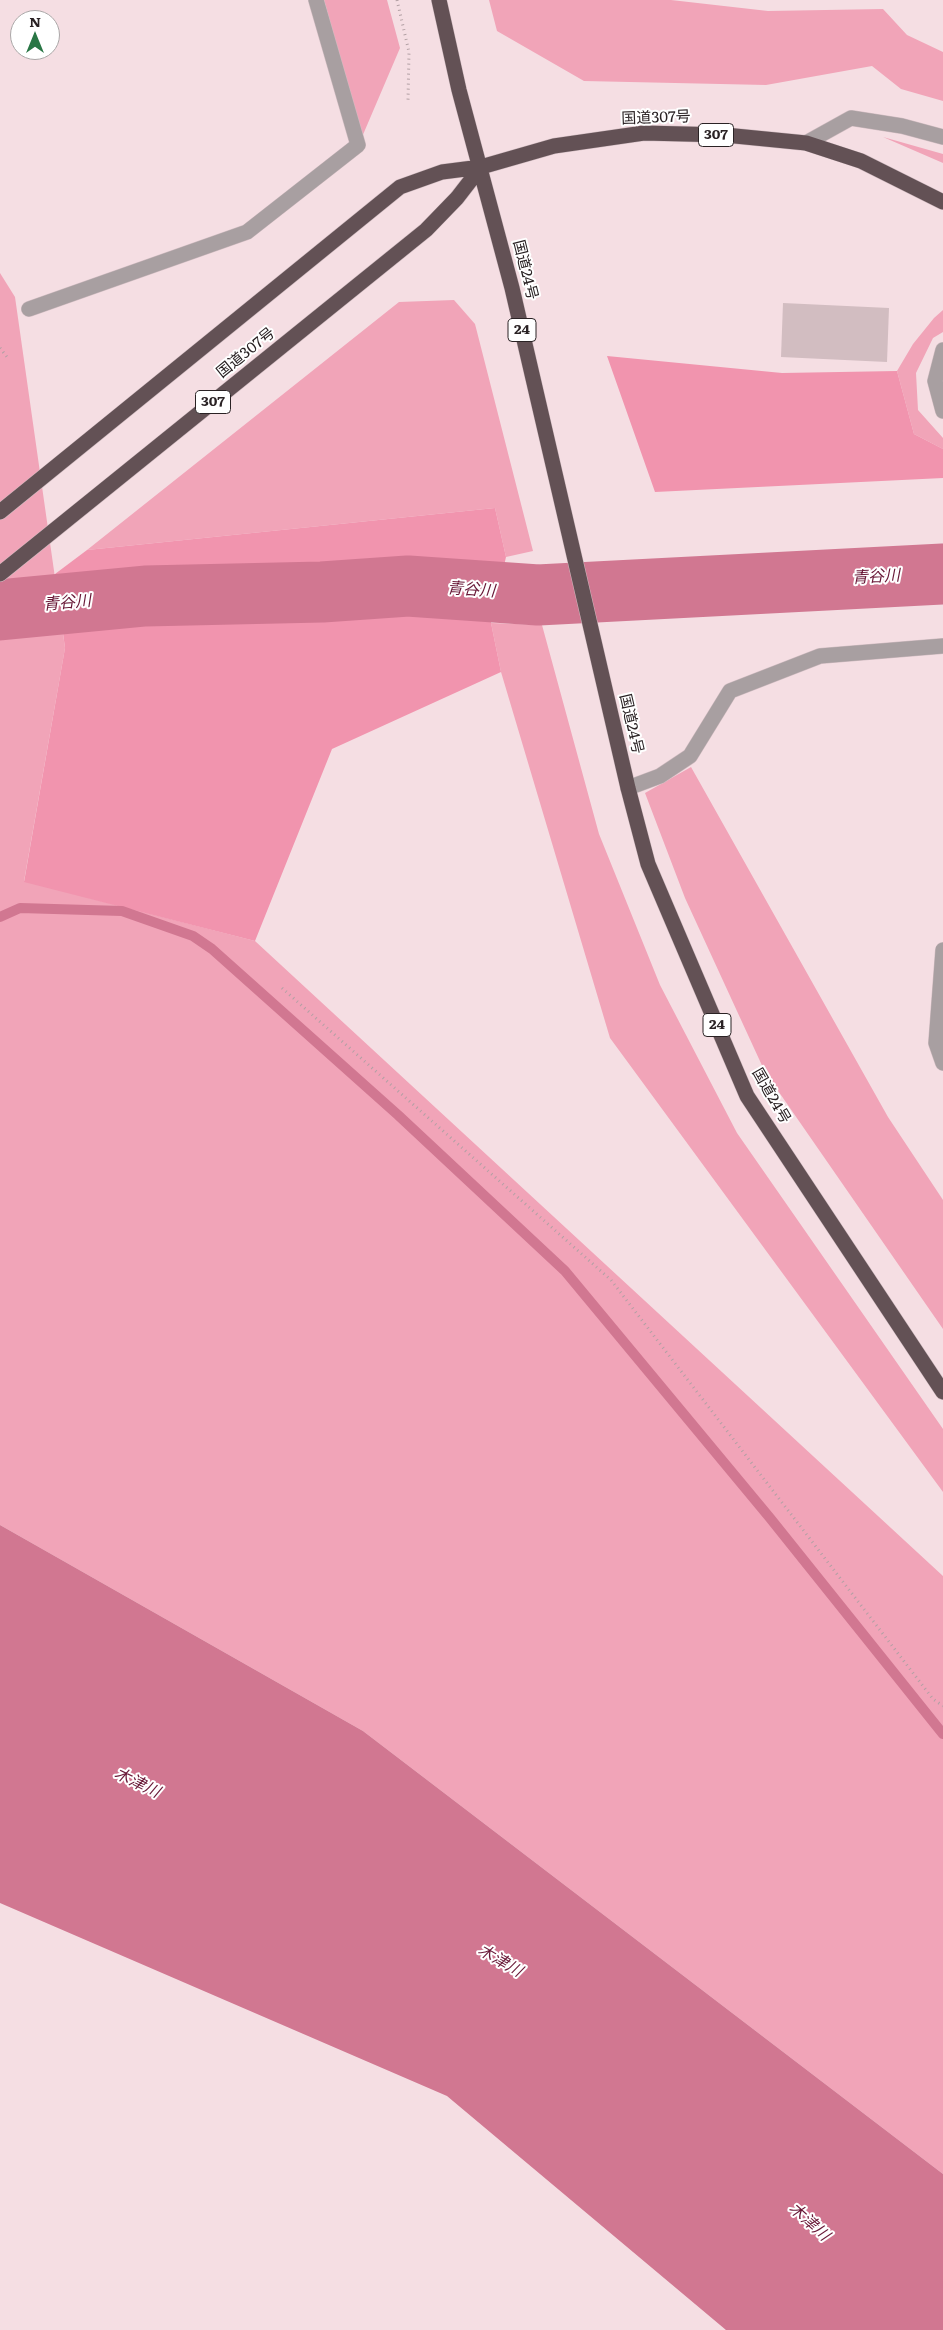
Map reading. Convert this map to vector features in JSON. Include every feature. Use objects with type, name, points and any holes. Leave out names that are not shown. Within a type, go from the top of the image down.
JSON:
[{"type":"highway","name":"国道24号","points":[[439,0],[459,90],[481,167],[589,615],[628,788],[648,864],[747,1096],[943,1392]]},
{"type":"highway","name":"国道307号","points":[[0,512],[400,187],[442,172],[481,167],[554,146],[644,133],[725,135],[806,144],[861,161],[943,202]]},
{"type":"highway","name":"国道307号","points":[[0,574],[426,230],[457,198],[481,167]]},
{"type":"street","points":[[29,309],[248,232],[358,145],[316,0]]},
{"type":"street","points":[[806,144],[850,118],[902,126],[943,137]]},
{"type":"street","points":[[943,350],[935,381],[943,411]]},
{"type":"street","points":[[628,788],[660,776],[690,756],[730,692],[820,656],[943,646]]},
{"type":"street","points":[[943,950],[936,1043],[943,1063]]},
{"type":"path","points":[[397,0],[409,52],[408,101]]},
{"type":"path","points":[[0,348],[7,357]]},
{"type":"path","points":[[282,988],[611,1280],[933,1699],[943,1706]]},
{"type":"shaded area","points":[[324,0],[387,0],[400,48],[362,137]]},
{"type":"shaded area","points":[[489,0],[671,0],[768,11],[883,9],[907,35],[943,52],[943,101],[901,89],[872,66],[766,85],[584,81],[497,31]]},
{"type":"shaded area","points":[[883,137],[943,154],[943,163]]},
{"type":"shaded area","points":[[0,273],[15,297],[65,648],[24,881],[255,941],[943,1576],[943,2174],[363,1731],[0,1525]]},
{"type":"shaded area","points":[[454,300],[475,324],[533,551],[506,557],[495,508],[87,550],[399,302]]},
{"type":"shaded area","points":[[943,310],[943,332],[933,338],[916,373],[918,410],[943,438],[943,449],[914,434],[897,371],[913,344]]},
{"type":"shaded area","points":[[607,356],[782,373],[897,371],[914,434],[943,449],[943,478],[655,492]]},
{"type":"shaded area","points":[[495,508],[506,557],[491,623],[501,672],[332,749],[255,941],[24,882],[65,648],[55,574],[87,550]]},
{"type":"shaded area","points":[[491,623],[542,625],[599,834],[660,985],[737,1133],[943,1429],[943,1492],[610,1038],[501,672]]},
{"type":"shaded area","points":[[691,767],[888,1117],[943,1200],[943,1329],[765,1072],[685,898],[645,793]]},
{"type":"water","name":"木津川","points":[[0,1525],[363,1731],[943,2174],[943,2330],[726,2330],[447,2096],[0,1903]]},
{"type":"building","points":[[783,303],[889,308],[887,362],[781,357]]},
{"type":"waterway","name":"青谷川","points":[[0,610],[145,596],[322,592],[408,586],[538,595],[943,574]]},
{"type":"waterway","points":[[0,917],[20,908],[122,911],[193,936],[212,949],[398,1115],[565,1271],[770,1518],[943,1734]]}]
